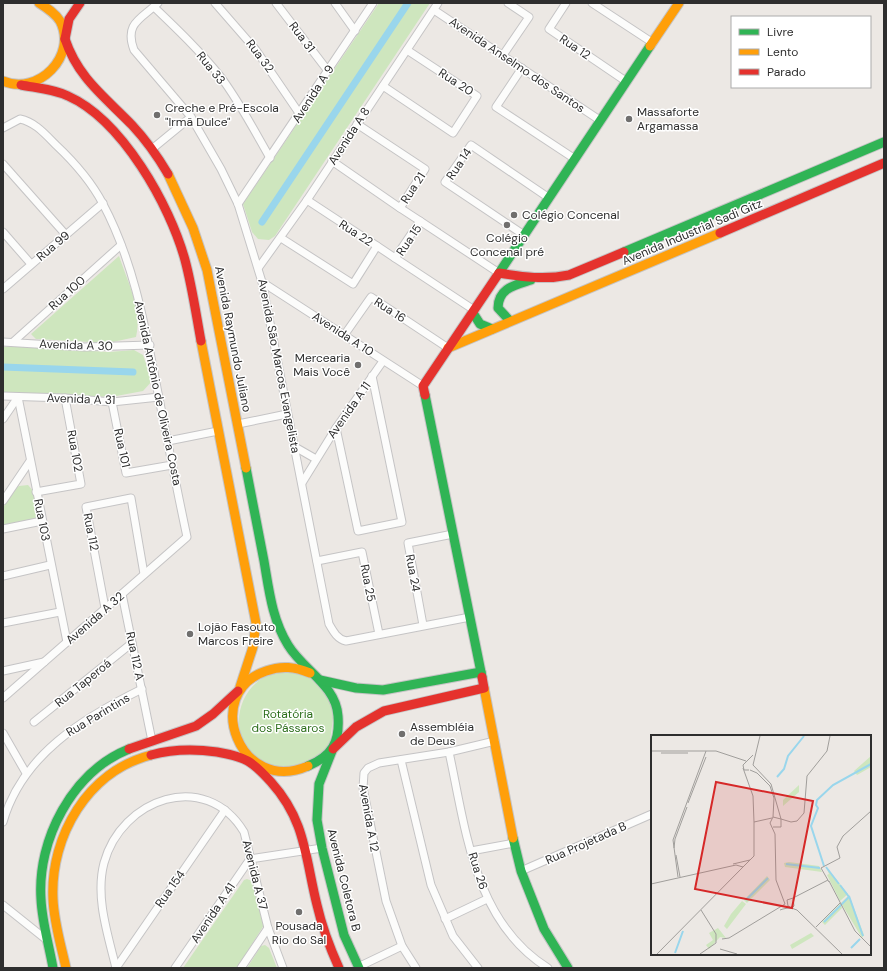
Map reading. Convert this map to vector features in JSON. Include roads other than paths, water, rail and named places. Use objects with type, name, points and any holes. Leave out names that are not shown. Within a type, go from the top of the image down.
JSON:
[{"type":"main road","name":"Avenida Raymundo Juliano","points":[[39,3],[53,13],[60,22],[65,39],[77,67],[152,149],[174,185],[190,217],[205,262],[238,424],[274,615],[281,632],[294,653],[310,673]]},
{"type":"main road","points":[[3,90],[40,81],[51,73],[59,63],[69,19],[80,3]]},
{"type":"main road","points":[[568,968],[544,929],[521,871],[514,843],[495,741],[423,386],[627,82],[676,4]]},
{"type":"main road","points":[[3,81],[54,91],[69,96],[83,104],[114,130],[130,151],[163,207],[185,260],[256,622],[253,647],[233,711],[233,728],[238,744],[280,793],[294,814],[306,852],[316,904],[330,948],[339,968]]},
{"type":"main road","name":"Avenida Industrial Sadi Gitz","points":[[510,321],[498,308],[498,299],[500,294],[509,287],[533,280],[557,279],[569,275],[884,142]]},
{"type":"main road","name":"Avenida Industrial Sadi Gitz","points":[[448,348],[884,163]]},
{"type":"main road","name":"Avenida Industrial Sadi Gitz","points":[[499,273],[533,280]]},
{"type":"main road","points":[[474,311],[480,324],[492,330]]},
{"type":"main road","points":[[53,968],[41,900],[42,865],[47,846],[58,817],[79,787],[108,761],[122,752],[194,727],[222,707],[239,690],[260,673],[277,667],[294,667],[310,673],[329,688],[338,710],[339,722],[333,749],[307,768],[293,772],[281,773],[269,770],[253,763],[200,749],[162,752],[148,755],[110,773],[89,794],[77,810],[64,833],[58,848],[53,875],[53,904],[66,968]]},
{"type":"main road","points":[[320,680],[356,688],[383,690],[481,672]]},
{"type":"main road","name":"Avenida Coletora B","points":[[359,967],[344,935],[322,848],[317,820],[317,802],[320,784],[333,749],[352,730],[373,715],[384,711],[484,688]]},
{"type":"street","name":"Rua 32","points":[[215,3],[256,50],[299,113]]},
{"type":"street","name":"Rua 31","points":[[276,3],[328,71]]},
{"type":"street","points":[[335,3],[355,31]]},
{"type":"street","name":"Avenida A 9","points":[[238,204],[373,3]]},
{"type":"street","name":"Avenida A 8","points":[[259,267],[281,238],[438,3]]},
{"type":"street","points":[[503,55],[529,17],[508,3]]},
{"type":"street","name":"Rua 12","points":[[566,3],[549,29],[627,82]]},
{"type":"street","points":[[592,3],[652,43]]},
{"type":"street","name":"Avenida São Marcos Evangelista","points":[[156,5],[132,26],[130,33],[132,44],[134,50],[191,117],[221,168],[238,204],[259,267],[329,624],[332,630],[344,640],[470,617]]},
{"type":"street","name":"Rua 33","points":[[156,5],[220,77],[239,105],[270,158]]},
{"type":"street","name":"Avenida Anselmo dos Santos","points":[[434,10],[601,121]]},
{"type":"street","name":"Rua 20","points":[[382,86],[453,133],[477,96],[407,50]]},
{"type":"street","points":[[522,68],[496,106],[575,159]]},
{"type":"street","points":[[152,149],[191,117]]},
{"type":"street","name":"Avenida Antônio de Oliveira Costa","points":[[3,128],[20,119],[29,121],[36,126],[62,151],[103,203],[121,245],[137,294],[150,345],[172,466],[187,537]]},
{"type":"street","name":"Rua 21","points":[[332,162],[400,208],[425,169],[357,124]]},
{"type":"street","name":"Rua 14","points":[[524,235],[445,182],[471,146],[549,198]]},
{"type":"street","points":[[3,164],[66,235]]},
{"type":"street","name":"Rua 22","points":[[281,238],[353,284],[377,246],[306,200]]},
{"type":"street","name":"Rua 99","points":[[3,288],[103,203]]},
{"type":"street","points":[[400,208],[420,221]]},
{"type":"street","name":"Rua 15","points":[[474,311],[395,258],[420,221],[499,273]]},
{"type":"street","points":[[3,232],[31,264]]},
{"type":"street","name":"Rua 100","points":[[13,342],[121,245]]},
{"type":"street","points":[[377,246],[395,258]]},
{"type":"street","name":"Avenida A 10","points":[[262,282],[423,386]]},
{"type":"street","name":"Rua 16","points":[[344,334],[371,297],[448,348]]},
{"type":"street","name":"Avenida A 30","points":[[3,342],[84,347],[150,345]]},
{"type":"street","name":"Avenida A 11","points":[[302,482],[336,428],[383,361]]},
{"type":"street","points":[[336,428],[358,531],[402,522],[372,376]]},
{"type":"street","name":"Avenida A 31","points":[[3,396],[65,398],[112,402],[159,397]]},
{"type":"street","points":[[3,419],[18,397]]},
{"type":"street","name":"Rua 103","points":[[18,397],[50,565],[67,642]]},
{"type":"street","name":"Rua 102","points":[[36,492],[81,484],[65,398]]},
{"type":"street","name":"Rua 101","points":[[112,402],[126,473],[172,466]]},
{"type":"street","points":[[238,424],[287,414]]},
{"type":"street","points":[[168,441],[218,430]]},
{"type":"street","points":[[295,447],[316,458]]},
{"type":"street","points":[[3,501],[30,461]]},
{"type":"street","name":"Rua 112","points":[[106,608],[86,507],[131,498],[144,574]]},
{"type":"street","points":[[3,529],[42,522]]},
{"type":"street","name":"Rua 24","points":[[423,625],[408,543],[453,534]]},
{"type":"street","name":"Avenida A 32","points":[[3,698],[187,537]]},
{"type":"street","name":"Rua 25","points":[[317,561],[362,552],[379,634]]},
{"type":"street","points":[[3,576],[50,565]]},
{"type":"street","name":"Rua 112 A","points":[[122,594],[152,741]]},
{"type":"street","points":[[3,622],[60,612]]},
{"type":"street","name":"Rua Taperoá","points":[[34,722],[132,644]]},
{"type":"street","points":[[3,671],[46,661]]},
{"type":"street","name":"Rua Parintins","points":[[3,822],[14,794],[26,773],[46,751],[71,729],[108,706],[142,689]]},
{"type":"street","points":[[3,733],[26,773]]},
{"type":"street","name":"Avenida A 12","points":[[416,968],[402,946],[386,901],[380,878],[362,780],[364,773],[373,766],[449,752],[495,741]]},
{"type":"street","name":"Rua 26","points":[[449,752],[471,851],[487,899],[500,923],[516,943],[532,958],[548,968]]},
{"type":"street","points":[[401,760],[431,885],[453,936],[477,968]]},
{"type":"street","name":"Avenida A 37","points":[[116,968],[104,914],[100,887],[104,863],[112,842],[126,821],[143,809],[161,800],[193,797],[206,799],[225,810],[238,822],[244,832],[248,842],[250,859],[268,928],[283,968]]},
{"type":"street","name":"Rua 154","points":[[116,968],[225,810]]},
{"type":"street","name":"Rua Projetada B","points":[[521,871],[651,814]]},
{"type":"street","points":[[471,851],[514,843]]},
{"type":"street","points":[[250,859],[306,852],[322,848]]},
{"type":"street","name":"Avenida A 41","points":[[175,968],[250,859]]},
{"type":"street","points":[[445,919],[487,899]]},
{"type":"street","points":[[3,905],[48,941]]},
{"type":"street","points":[[242,968],[268,928]]},
{"type":"street","points":[[359,967],[402,946]]},
{"type":"waterway","points":[[262,222],[408,3]]},
{"type":"waterway","points":[[3,367],[133,372]]},
{"type":"place","name":"Creche e Pré-Escola \"Irmã Dulce\"","points":[[157,115]]},
{"type":"place","name":"Massaforte Argamassa","points":[[629,119]]},
{"type":"place","name":"Colégio Concenal","points":[[514,215]]},
{"type":"place","name":"Colégio Concenal pré","points":[[507,225]]},
{"type":"place","name":"Mercearia Mais Você","points":[[358,365]]},
{"type":"place","name":"Lojão Fasouto Marcos Freire","points":[[190,634]]},
{"type":"place","name":"Assembléia de Deus","points":[[402,734]]},
{"type":"place","name":"Pousada Rio do Sal","points":[[299,912]]},
{"type":"park label","name":"Rotatória dos Pássaros","points":[[288,721]]}]
